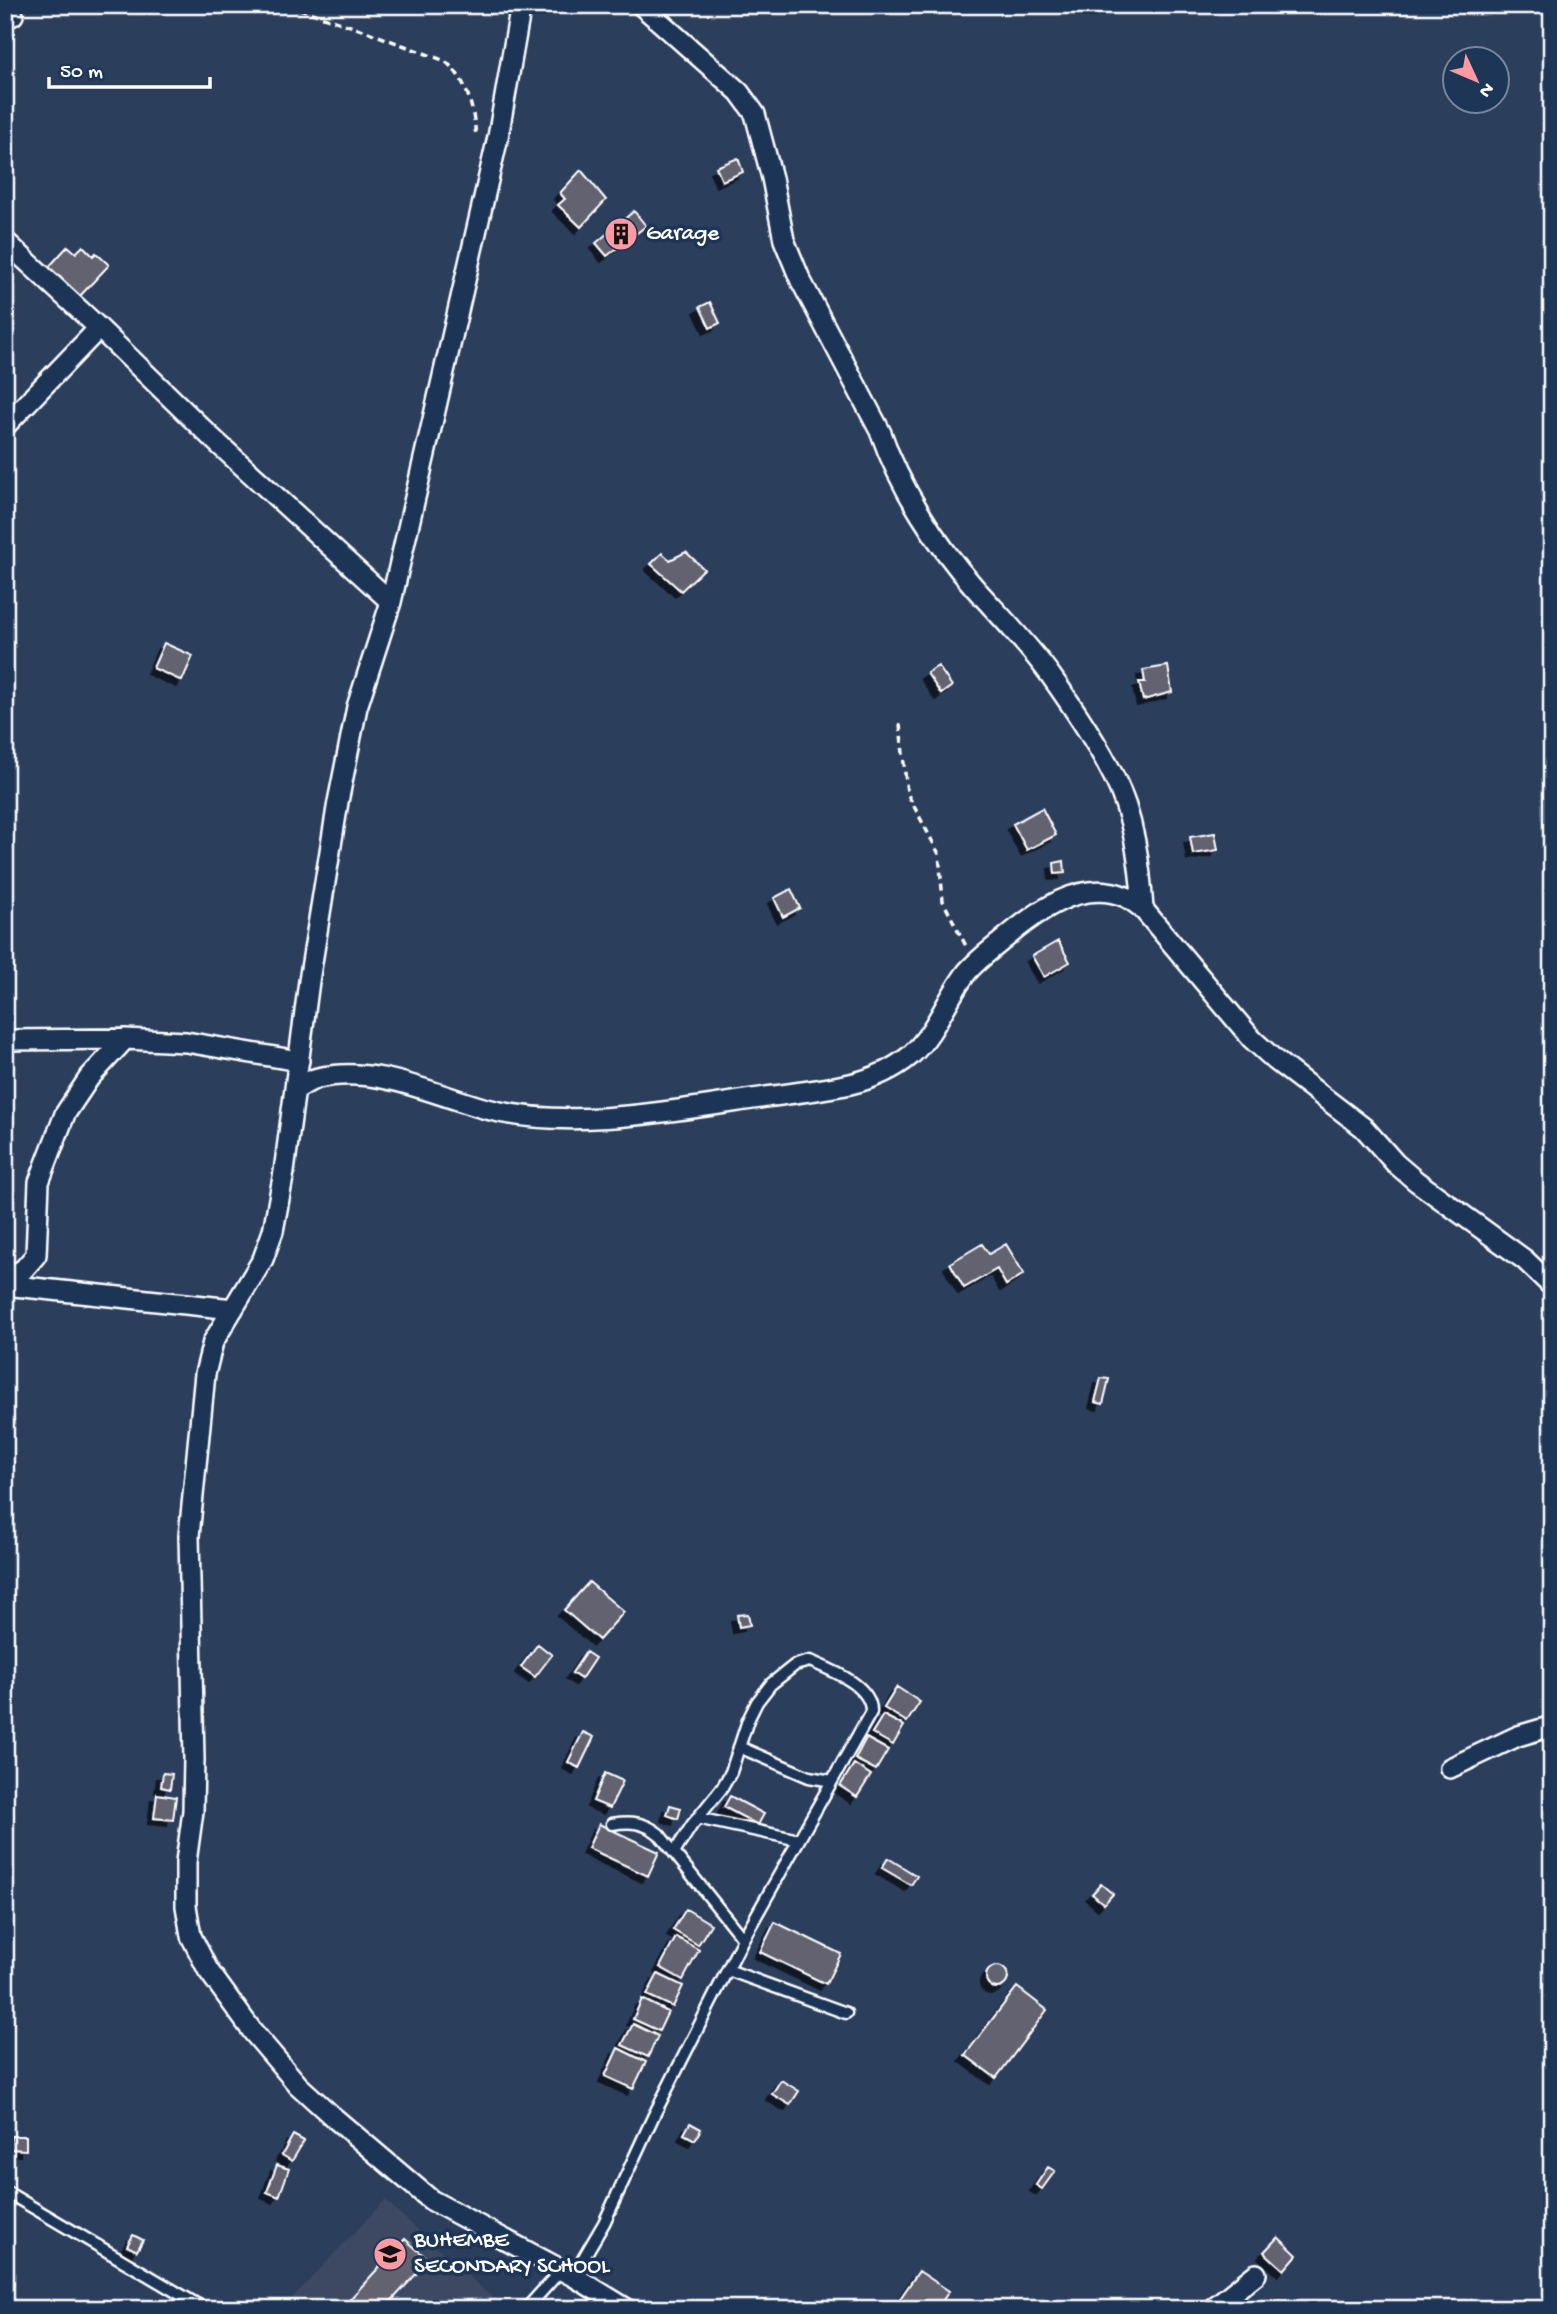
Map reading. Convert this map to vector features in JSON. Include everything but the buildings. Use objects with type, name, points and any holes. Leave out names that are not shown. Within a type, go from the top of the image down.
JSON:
[{"type":"street","points":[[521,5],[498,137],[391,602],[356,708],[334,830],[284,1172],[272,1231],[263,1259],[213,1342],[205,1374],[189,1536],[194,1759],[193,1811],[186,1862],[186,1906],[191,1936],[208,1970],[253,2032],[298,2085],[431,2200],[567,2273],[627,2309]]},
{"type":"street","points":[[641,5],[739,92],[755,114],[772,178],[784,240],[800,279],[881,433],[888,456],[933,532],[960,569],[1050,675],[1114,776],[1127,811],[1139,861],[1143,909]]},
{"type":"street","points":[[5,241],[211,438],[391,602]]},
{"type":"street","points":[[5,426],[99,328]]},
{"type":"street","points":[[295,1090],[316,1079],[343,1075],[377,1077],[438,1092],[483,1108],[529,1117],[573,1118],[643,1113],[816,1091],[868,1080],[912,1054],[939,1018],[952,992],[970,968],[1033,916],[1059,900],[1080,893],[1103,892],[1125,897],[1143,909],[1252,1039],[1364,1128],[1395,1163],[1416,1181],[1525,1260],[1552,1286]]},
{"type":"street","points":[[5,1040],[125,1039],[186,1042],[299,1060]]},
{"type":"street","points":[[5,1278],[23,1270],[36,1255],[39,1182],[65,1114],[89,1078],[125,1039]]},
{"type":"street","points":[[5,1285],[233,1309]]},
{"type":"street","points":[[1450,1768],[1518,1736],[1552,1726]]},
{"type":"street","points":[[1212,2309],[1256,2274]]},
{"type":"lane","points":[[526,2309],[567,2273],[604,2223],[653,2117],[743,1939],[871,1712],[868,1697],[858,1687],[810,1661],[795,1665],[771,1684],[748,1720],[731,1772],[722,1788],[697,1818],[674,1853]]},
{"type":"lane","points":[[739,1747],[809,1777],[832,1781]]},
{"type":"lane","points":[[697,1818],[799,1840]]},
{"type":"lane","points":[[612,1824],[630,1822],[652,1828],[743,1939]]},
{"type":"lane","points":[[728,1970],[846,2013]]},
{"type":"lane","points":[[5,2191],[205,2309]]},
{"type":"path","points":[[288,5],[445,61],[455,69],[473,108],[477,145]]},
{"type":"path","points":[[900,724],[907,793],[939,854],[943,901],[964,939],[970,968]]},
{"type":"shaded area","name":"BUHEMBE SECONDARY SCHOOL","points":[[385,2200],[505,2309],[282,2309]]},
{"type":"place","name":"Garage","points":[[621,234]]},
{"type":"place","name":"BUHEMBE SECONDARY SCHOOL","points":[[390,2254]]}]
